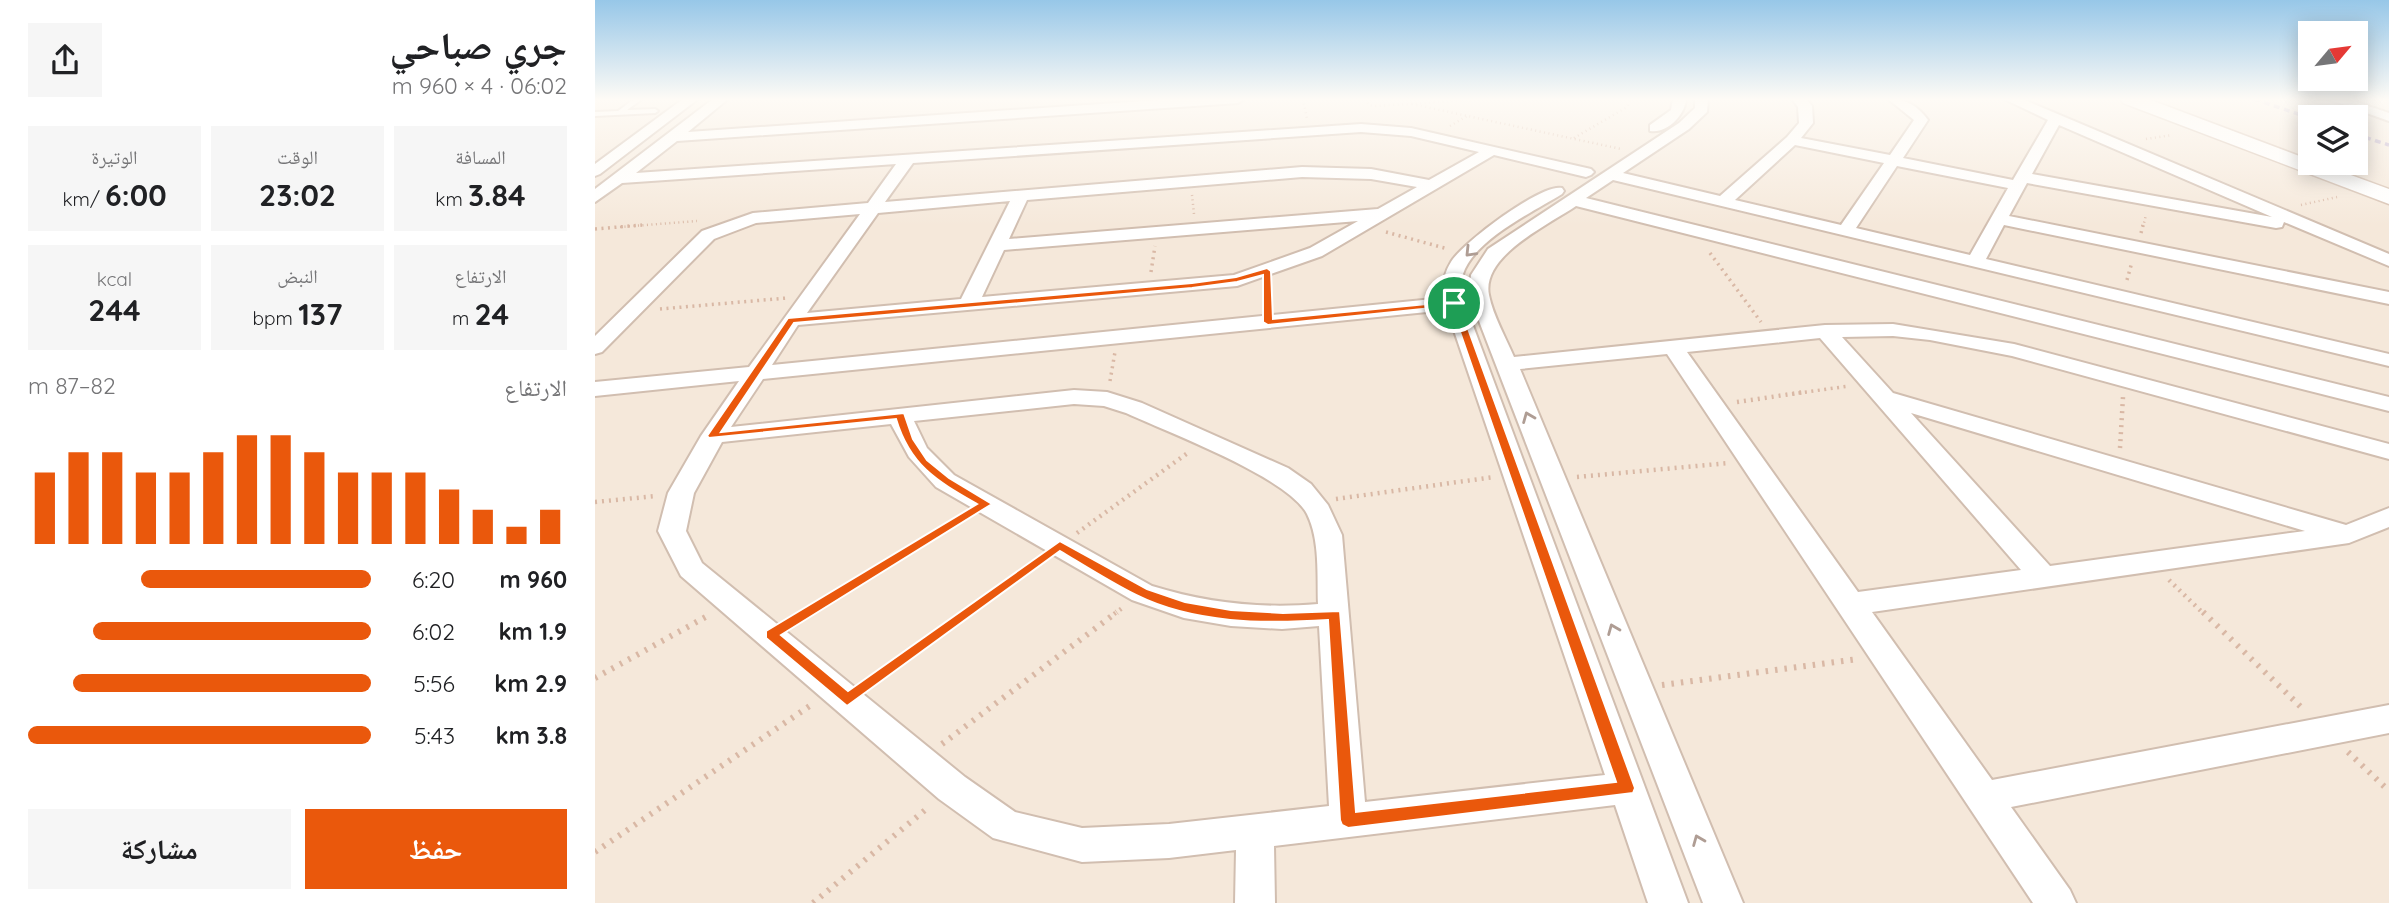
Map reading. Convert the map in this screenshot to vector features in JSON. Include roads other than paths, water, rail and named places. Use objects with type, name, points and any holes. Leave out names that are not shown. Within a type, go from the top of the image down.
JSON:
[{"type":"street","points":[[595,153],[612,141]]},
{"type":"street","points":[[595,171],[630,141]]},
{"type":"street","points":[[595,197],[667,141]]},
{"type":"street","points":[[618,179],[1169,141]]},
{"type":"street","points":[[1453,141],[1723,202],[2389,360]]},
{"type":"street","points":[[1638,141],[1621,149],[1573,200],[1494,253],[1480,275],[1479,295],[1723,903]]},
{"type":"street","points":[[1647,141],[1598,173],[1496,229],[1465,254],[1454,273],[1452,296],[1668,903]]},
{"type":"street","points":[[1723,202],[1791,141]]},
{"type":"street","points":[[1798,141],[1892,160],[2321,232]]},
{"type":"street","points":[[1845,231],[1906,141]]},
{"type":"street","points":[[1975,262],[2042,141]]},
{"type":"street","points":[[2107,141],[2389,261]]},
{"type":"street","points":[[2245,141],[2382,189]]},
{"type":"street","points":[[2280,141],[2298,148]]},
{"type":"street","points":[[800,308],[968,305],[1237,280],[1316,252],[1493,150]]},
{"type":"street","points":[[908,159],[800,308],[713,436],[681,493],[672,531],[691,569],[953,788],[1006,826],[1081,845],[1169,841],[1627,788]]},
{"type":"street","points":[[595,348],[708,235],[720,228],[771,215],[1190,181],[1339,172],[1402,178],[1429,185]]},
{"type":"street","points":[[2359,175],[2382,189]]},
{"type":"street","points":[[968,305],[1021,195]]},
{"type":"street","points":[[1573,200],[2389,404]]},
{"type":"street","points":[[997,245],[1382,213]]},
{"type":"street","points":[[1999,219],[2389,298]]},
{"type":"street","points":[[595,389],[1454,303]]},
{"type":"street","points":[[1507,364],[1825,331],[1893,330],[2014,350],[2389,452]]},
{"type":"street","points":[[1825,331],[2043,577]]},
{"type":"street","points":[[1672,346],[2056,903]]},
{"type":"street","points":[[1877,391],[2349,534]]},
{"type":"street","points":[[713,436],[1074,397],[1107,399],[1134,408],[1279,474],[1302,491],[1319,511],[1328,535],[1348,820]]},
{"type":"street","points":[[900,415],[908,439],[923,462],[945,481],[1142,593],[1184,607],[1231,615],[1283,618],[1335,614]]},
{"type":"street","points":[[1850,604],[2349,534],[2389,517]]},
{"type":"street","points":[[1983,797],[2389,719]]},
{"type":"street","points":[[1255,831],[1255,903]]},
{"type":"railway","points":[[2377,141],[2389,145]]}]
